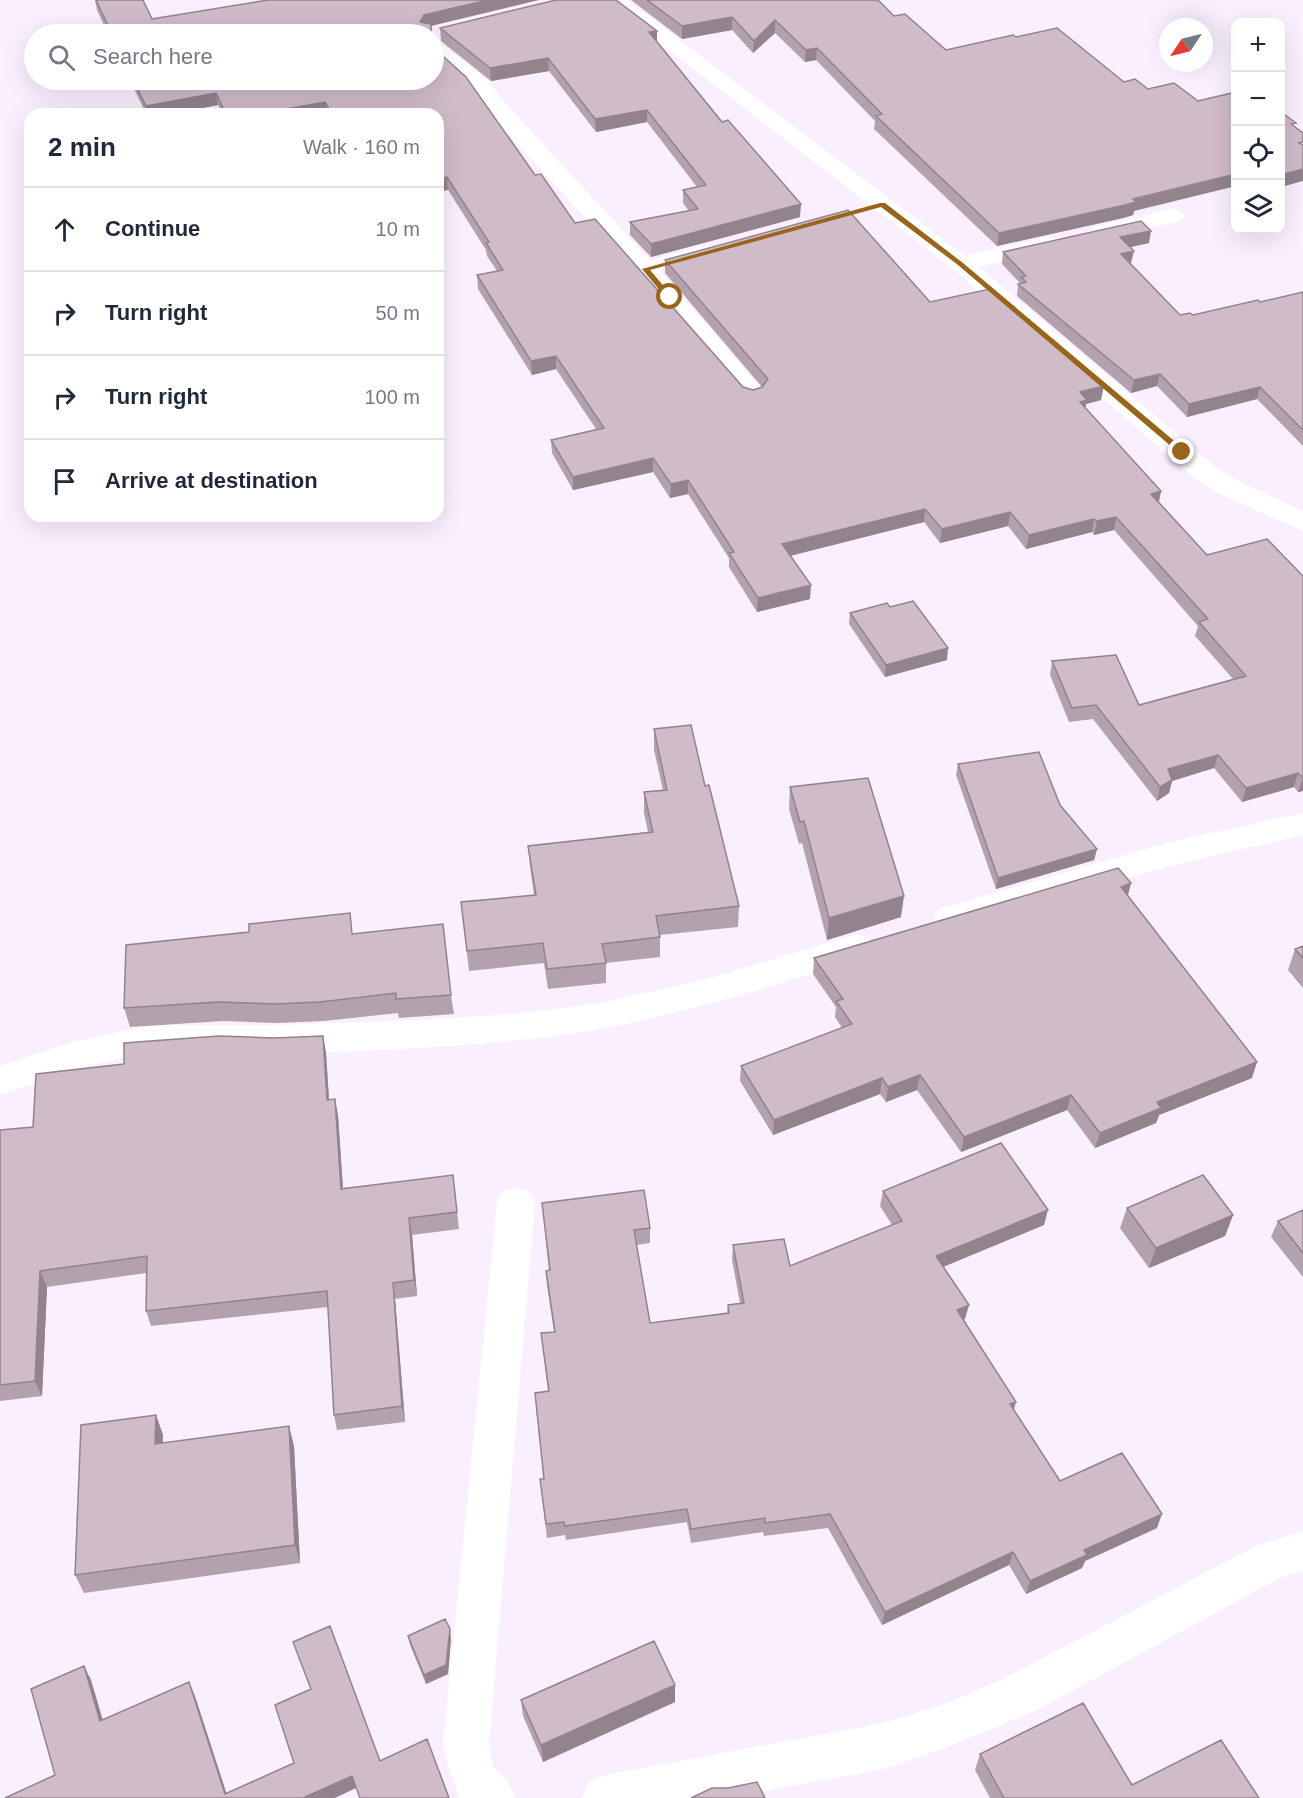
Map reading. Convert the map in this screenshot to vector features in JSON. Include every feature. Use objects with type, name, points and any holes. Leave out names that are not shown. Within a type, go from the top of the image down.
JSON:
[{"type":"street","points":[[614,0],[871,207],[960,264],[1207,474],[1228,487],[1303,522]]},
{"type":"street","points":[[444,46],[497,108],[645,269],[752,393]]},
{"type":"street","points":[[960,264],[1173,216]]},
{"type":"street","points":[[645,269],[724,247]]},
{"type":"street","points":[[921,927],[1170,854],[1303,824]]},
{"type":"street","points":[[0,1081],[52,1062],[118,1044],[223,1037],[278,1039],[390,1034],[558,1023],[653,1006],[887,937]]},
{"type":"street","points":[[492,1798],[484,1793],[470,1773],[466,1744],[516,1203]]},
{"type":"street","points":[[605,1798],[884,1746],[947,1725],[1019,1695],[1271,1560],[1303,1551]]},
{"type":"building","points":[[96,0],[143,0],[152,19],[268,0],[488,0],[424,15],[420,22],[431,24],[107,24]]},
{"type":"building","points":[[556,0],[616,0],[657,31],[649,32],[722,122],[728,120],[801,204],[651,244],[630,222],[698,209],[683,190],[706,185],[647,110],[595,119],[548,58],[490,68],[444,31],[444,27]]},
{"type":"building","points":[[647,0],[878,0],[894,16],[905,14],[946,50],[1057,28],[1124,82],[1135,79],[1148,89],[1174,83],[1198,101],[1231,93],[1231,175],[1133,199],[1136,202],[1125,205],[999,233],[876,116],[882,114],[817,48],[806,50],[775,20],[754,41],[732,17],[682,26]]},
{"type":"building","points":[[444,57],[466,77],[535,175],[541,174],[575,223],[595,219],[743,387],[753,390],[762,387],[768,379],[665,260],[848,210],[930,302],[990,289],[1104,386],[1080,392],[1087,400],[1080,402],[1161,491],[1151,494],[1207,555],[1267,539],[1303,576],[1303,778],[1298,773],[1246,788],[1218,755],[1168,769],[1172,780],[1160,787],[1096,705],[1072,708],[1052,661],[1116,655],[1139,705],[1246,676],[1199,622],[1208,619],[1116,517],[1097,521],[1094,519],[1029,535],[1010,512],[942,529],[925,509],[782,544],[811,585],[758,598],[729,553],[734,552],[688,480],[671,484],[653,458],[573,477],[551,440],[604,428],[556,356],[531,361],[477,275],[503,270],[486,243],[489,242],[447,177],[444,178],[444,108],[328,108],[325,102],[292,108],[223,108],[216,93],[146,106],[138,90],[444,90]]},
{"type":"building","points":[[1285,115],[1296,123],[1291,124],[1303,133],[1303,142],[1299,143],[1303,145],[1303,169],[1285,174]]},
{"type":"building","points":[[1141,221],[1151,231],[1120,237],[1134,251],[1121,254],[1180,315],[1190,313],[1193,315],[1303,292],[1303,430],[1260,387],[1189,404],[1160,374],[1134,380],[1018,284],[1026,282],[1021,277],[1026,276],[1003,252]]},
{"type":"building","points":[[913,601],[948,648],[886,665],[850,613],[887,603],[890,607]]},
{"type":"building","points":[[691,725],[705,786],[709,785],[739,906],[656,916],[660,937],[602,944],[606,963],[547,969],[543,943],[467,951],[461,902],[536,895],[528,846],[653,832],[644,792],[667,790],[654,729]]},
{"type":"building","points":[[1039,752],[1060,805],[1097,849],[998,878],[958,764]]},
{"type":"building","points":[[868,778],[904,896],[829,918],[804,821],[800,822],[790,787]]},
{"type":"building","points":[[1118,868],[1131,883],[1121,887],[1257,1062],[1157,1102],[1161,1108],[1100,1133],[1071,1095],[964,1137],[920,1075],[888,1087],[882,1078],[774,1120],[741,1066],[852,1024],[836,1001],[843,999],[814,958]]},
{"type":"building","points":[[350,913],[352,934],[443,924],[451,995],[396,999],[396,993],[320,1002],[274,1004],[218,1002],[124,1008],[126,945],[249,932],[249,924]]},
{"type":"building","points":[[1303,946],[1303,958],[1295,949]]},
{"type":"building","points":[[219,1036],[274,1038],[323,1036],[327,1100],[335,1099],[341,1189],[453,1175],[457,1212],[409,1218],[414,1280],[393,1283],[402,1406],[334,1415],[327,1291],[146,1311],[147,1256],[40,1271],[35,1381],[0,1385],[0,1130],[33,1127],[36,1074],[124,1064],[124,1043]]},
{"type":"building","points":[[1001,1143],[1048,1210],[936,1256],[969,1305],[957,1310],[1016,1402],[1010,1404],[1060,1481],[1122,1453],[1162,1514],[1084,1550],[1087,1555],[1030,1581],[1013,1552],[885,1612],[830,1514],[765,1523],[765,1518],[691,1529],[687,1509],[565,1526],[564,1522],[546,1524],[540,1479],[544,1479],[535,1393],[549,1391],[541,1333],[555,1332],[546,1271],[550,1270],[542,1203],[644,1190],[650,1228],[634,1230],[650,1323],[729,1313],[728,1305],[744,1303],[733,1245],[784,1239],[790,1266],[902,1221],[883,1191]]},
{"type":"building","points":[[1203,1175],[1233,1215],[1156,1248],[1127,1208]]},
{"type":"building","points":[[1303,1210],[1303,1253],[1278,1221]]},
{"type":"building","points":[[156,1415],[155,1444],[289,1426],[295,1545],[75,1575],[81,1425]]},
{"type":"building","points":[[445,1619],[450,1629],[446,1665],[424,1675],[408,1636]]},
{"type":"building","points":[[330,1626],[380,1761],[427,1739],[449,1798],[360,1798],[352,1776],[303,1798],[5,1798],[55,1775],[31,1689],[84,1666],[100,1721],[189,1682],[225,1794],[294,1763],[275,1705],[311,1689],[293,1642]]},
{"type":"building","points":[[654,1641],[675,1685],[541,1745],[521,1700]]},
{"type":"building","points":[[1083,1703],[1132,1785],[1221,1740],[1259,1798],[1004,1798],[980,1754]]},
{"type":"building","points":[[757,1782],[765,1798],[691,1798],[712,1788],[728,1788]]},
{"type":"route","points":[[670,297],[645,269],[882,204],[960,264],[1182,452]]}]
